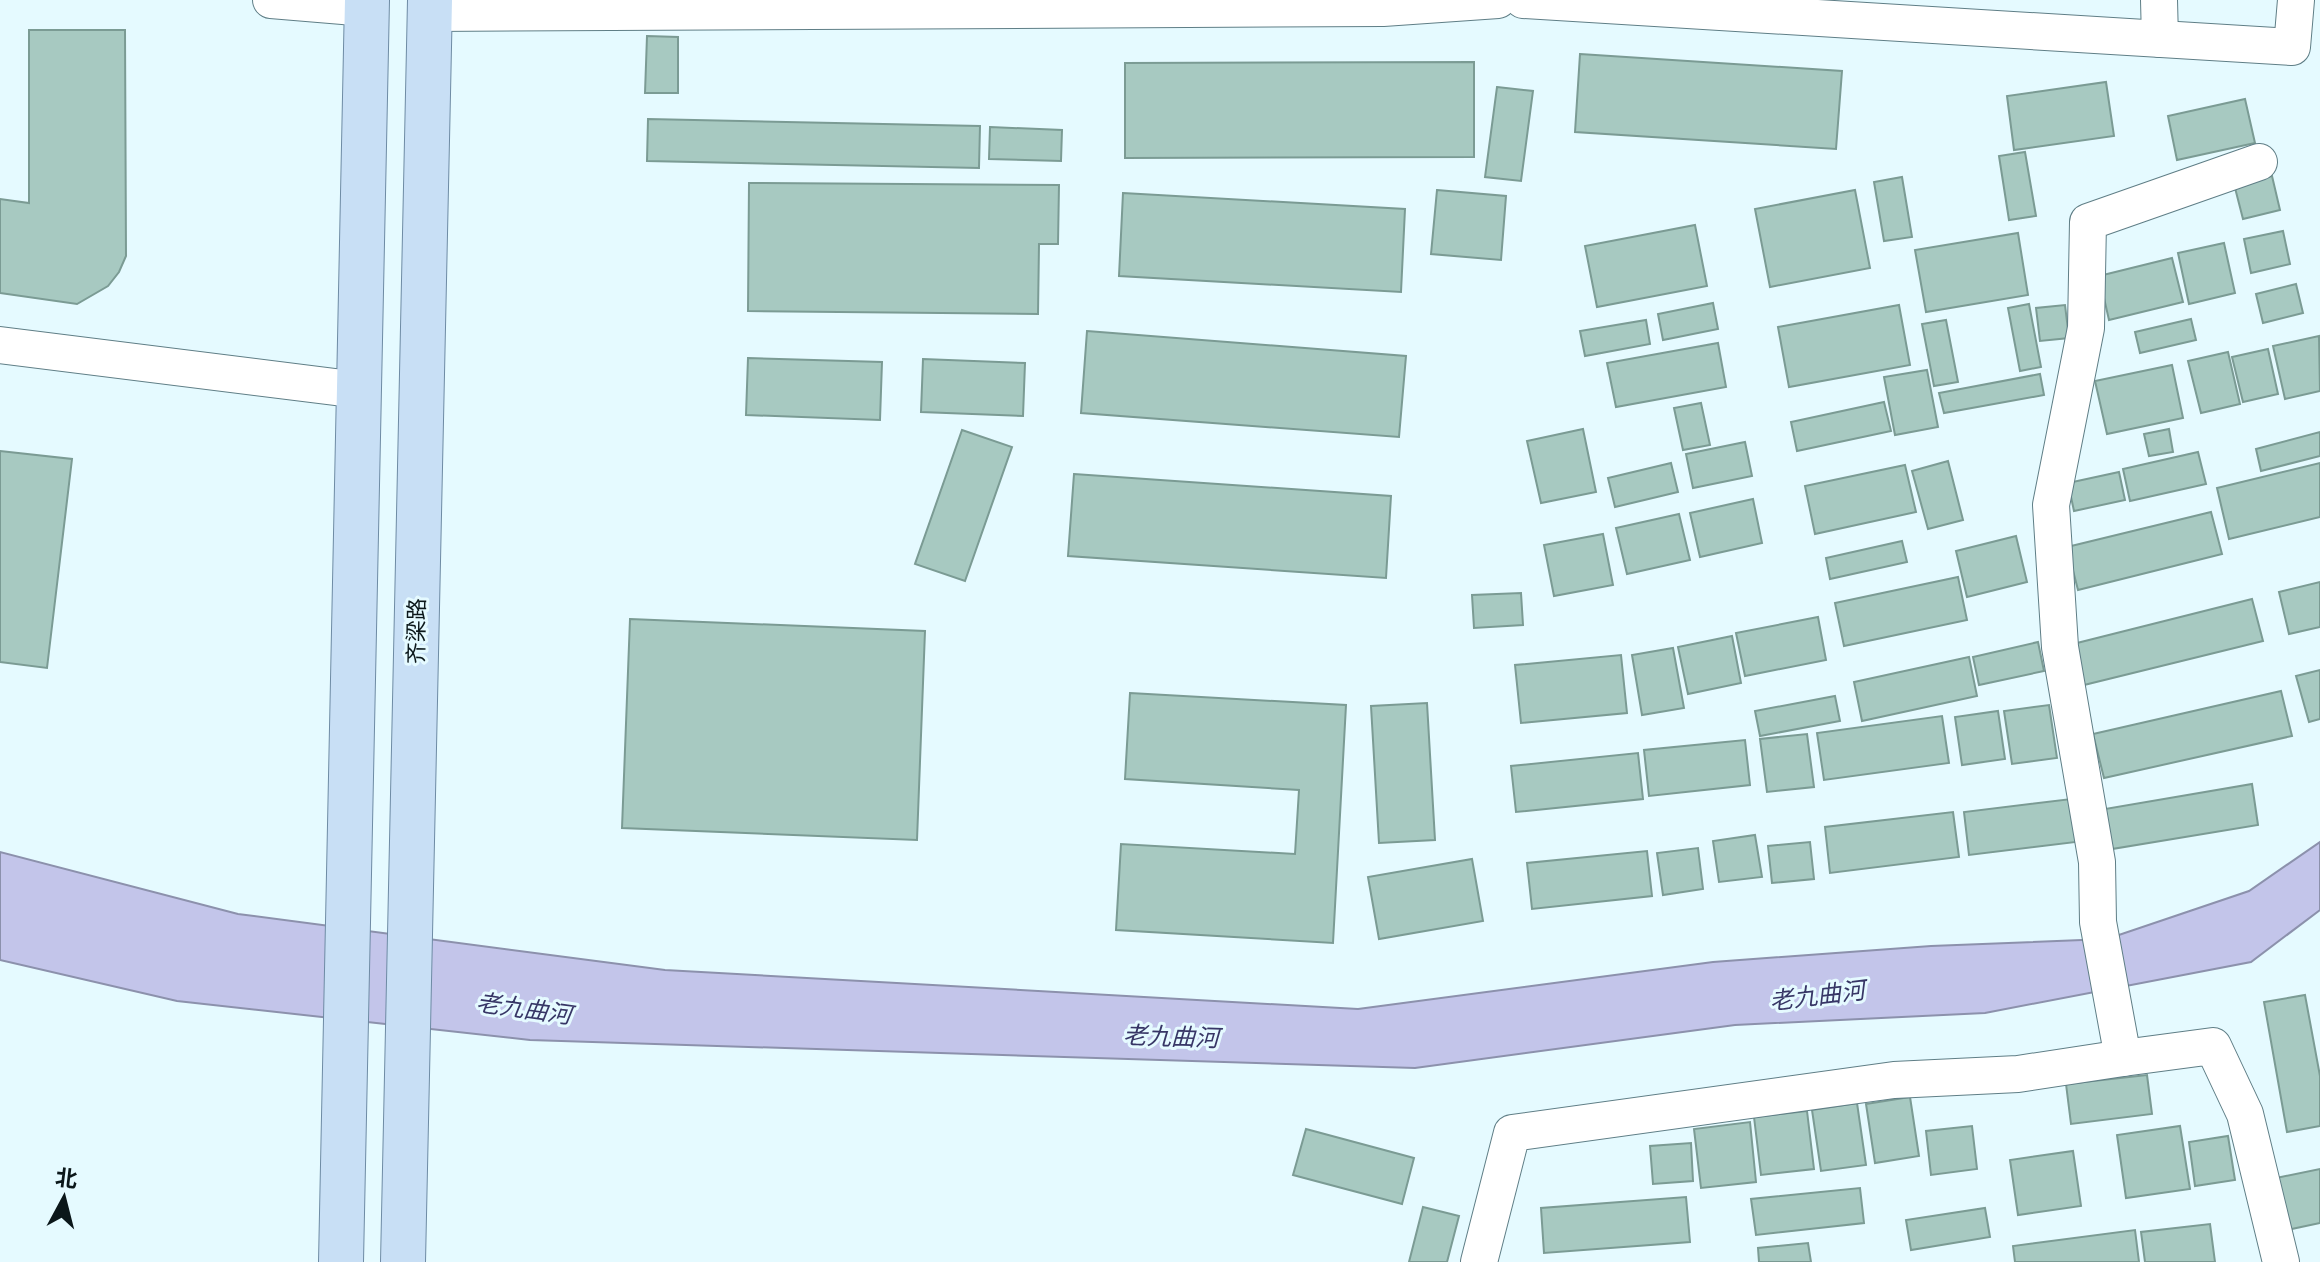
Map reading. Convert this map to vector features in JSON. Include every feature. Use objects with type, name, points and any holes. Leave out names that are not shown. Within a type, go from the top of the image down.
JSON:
[{"type":"main road","points":[[341,1262],[367,4],[430,6]]},
{"type":"main road","name":"齐梁路","points":[[403,1262],[430,6]]},
{"type":"street","points":[[271,0],[367,4]]},
{"type":"street","points":[[430,6],[1383,8],[1498,0]]},
{"type":"street","points":[[1523,0],[2292,47],[2296,0]]},
{"type":"street","points":[[2159,0],[2160,39]]},
{"type":"street","points":[[2121,1046],[2098,922],[2097,862],[2060,647],[2051,505],[2086,328],[2088,222],[2259,162]]},
{"type":"street","points":[[0,345],[359,390]]},
{"type":"street","points":[[1479,1262],[1512,1133],[1894,1080],[2018,1074],[2121,1046],[2213,1046],[2245,1114],[2281,1262]]},
{"type":"water","name":"老九曲河","points":[[2320,842],[2320,910],[2251,962],[1985,1013],[1735,1025],[1415,1068],[530,1040],[177,1001],[0,960],[0,852],[238,914],[665,970],[1358,1009],[1713,962],[1931,946],[2107,939],[2249,891]]},
{"type":"building","points":[[29,30],[125,30],[126,256],[108,286],[77,304],[0,293],[0,199],[29,203]]},
{"type":"building","points":[[647,36],[678,37],[678,93],[645,93]]},
{"type":"building","points":[[1580,54],[1842,71],[1836,149],[1575,132]]},
{"type":"building","points":[[1474,62],[1474,157],[1125,158],[1125,63]]},
{"type":"building","points":[[2106,82],[2114,136],[2014,150],[2007,96]]},
{"type":"building","points":[[1497,87],[1533,91],[1521,181],[1485,177]]},
{"type":"building","points":[[2245,99],[2255,143],[2177,160],[2168,116]]},
{"type":"building","points":[[648,119],[980,126],[979,168],[647,161]]},
{"type":"building","points":[[990,127],[1062,130],[1061,161],[989,159]]},
{"type":"building","points":[[2025,152],[2036,216],[2009,220],[1999,156]]},
{"type":"building","points":[[2272,176],[2280,210],[2243,219],[2234,184]]},
{"type":"building","points":[[1902,177],[1912,237],[1884,241],[1874,182]]},
{"type":"building","points":[[749,183],[1059,185],[1058,244],[1039,244],[1038,314],[748,311]]},
{"type":"building","points":[[1437,190],[1506,196],[1501,260],[1431,254]]},
{"type":"building","points":[[1855,190],[1870,268],[1770,287],[1755,209]]},
{"type":"building","points":[[1123,193],[1405,209],[1401,292],[1119,276]]},
{"type":"building","points":[[1695,225],[1707,286],[1597,307],[1585,246]]},
{"type":"building","points":[[2283,231],[2290,264],[2251,273],[2244,239]]},
{"type":"building","points":[[2018,233],[2028,295],[1926,312],[1915,250]]},
{"type":"building","points":[[2224,243],[2235,293],[2189,304],[2178,253]]},
{"type":"building","points":[[2172,258],[2183,302],[2109,320],[2099,276]]},
{"type":"building","points":[[2296,284],[2303,313],[2263,323],[2256,294]]},
{"type":"building","points":[[1713,303],[1718,329],[1663,340],[1658,314]]},
{"type":"building","points":[[2029,304],[2041,367],[2020,371],[2008,308]]},
{"type":"building","points":[[1899,305],[1910,365],[1789,387],[1778,327]]},
{"type":"building","points":[[2065,305],[2069,338],[2040,341],[2036,308]]},
{"type":"building","points":[[2191,319],[2196,340],[2140,353],[2135,332]]},
{"type":"building","points":[[1646,320],[1650,344],[1585,356],[1580,331]]},
{"type":"building","points":[[1946,320],[1958,382],[1934,386],[1922,324]]},
{"type":"building","points":[[1087,331],[1406,356],[1399,437],[1081,413]]},
{"type":"building","points":[[2319,336],[2320,391],[2285,399],[2273,346]]},
{"type":"building","points":[[1718,343],[1726,387],[1616,407],[1607,363]]},
{"type":"building","points":[[2268,349],[2278,394],[2243,402],[2232,357]]},
{"type":"building","points":[[2228,352],[2240,404],[2201,413],[2188,361]]},
{"type":"building","points":[[748,358],[882,362],[880,420],[746,415]]},
{"type":"building","points":[[923,359],[1025,363],[1023,416],[921,412]]},
{"type":"building","points":[[2172,365],[2183,418],[2107,434],[2095,381]]},
{"type":"building","points":[[1927,370],[1938,427],[1895,435],[1884,377]]},
{"type":"building","points":[[2040,374],[2044,395],[1944,413],[1939,393]]},
{"type":"building","points":[[1884,402],[1891,431],[1797,451],[1791,422]]},
{"type":"building","points":[[1701,403],[1710,445],[1683,450],[1674,408]]},
{"type":"building","points":[[1583,429],[1596,492],[1541,503],[1527,441]]},
{"type":"building","points":[[2169,429],[2173,452],[2149,456],[2144,434]]},
{"type":"building","points":[[962,430],[1012,447],[965,581],[915,564]]},
{"type":"building","points":[[2320,432],[2320,456],[2261,471],[2256,449]]},
{"type":"building","points":[[1745,442],[1752,476],[1693,488],[1686,454]]},
{"type":"building","points":[[0,451],[72,459],[47,668],[0,662]]},
{"type":"building","points":[[2198,452],[2206,484],[2130,501],[2123,469]]},
{"type":"building","points":[[1948,461],[1963,520],[1928,529],[1912,471]]},
{"type":"building","points":[[1671,463],[1678,492],[1615,507],[1608,478]]},
{"type":"building","points":[[2320,463],[2320,517],[2229,539],[2217,488]]},
{"type":"building","points":[[1905,465],[1916,512],[1815,534],[1805,486]]},
{"type":"building","points":[[2119,472],[2125,500],[2074,511],[2068,483]]},
{"type":"building","points":[[1074,474],[1391,496],[1386,578],[1068,556]]},
{"type":"building","points":[[1753,499],[1762,543],[1700,557],[1690,513]]},
{"type":"building","points":[[2211,512],[2222,554],[2078,590],[2067,547]]},
{"type":"building","points":[[1679,514],[1690,560],[1627,574],[1616,528]]},
{"type":"building","points":[[1603,534],[1613,585],[1554,596],[1544,545]]},
{"type":"building","points":[[2016,536],[2027,582],[1967,597],[1956,551]]},
{"type":"building","points":[[1902,541],[1907,562],[1830,579],[1826,558]]},
{"type":"building","points":[[1958,577],[1967,620],[1844,646],[1835,603]]},
{"type":"building","points":[[2320,582],[2320,627],[2289,634],[2279,592]]},
{"type":"building","points":[[1521,593],[1523,625],[1474,628],[1472,595]]},
{"type":"building","points":[[2252,599],[2263,641],[2080,686],[2069,645]]},
{"type":"building","points":[[1818,617],[1826,660],[1745,676],[1736,633]]},
{"type":"building","points":[[630,619],[925,631],[917,840],[622,828]]},
{"type":"building","points":[[1732,636],[1741,683],[1688,694],[1678,647]]},
{"type":"building","points":[[2038,642],[2044,671],[1979,685],[1973,657]]},
{"type":"building","points":[[1673,648],[1684,708],[1642,715],[1632,655]]},
{"type":"building","points":[[1621,655],[1627,713],[1521,723],[1515,665]]},
{"type":"building","points":[[1969,657],[1977,696],[1862,721],[1854,682]]},
{"type":"building","points":[[2320,670],[2320,719],[2309,722],[2296,676]]},
{"type":"building","points":[[2281,691],[2292,736],[2104,778],[2093,734]]},
{"type":"building","points":[[1130,693],[1346,705],[1333,943],[1116,930],[1121,844],[1295,854],[1299,790],[1125,779]]},
{"type":"building","points":[[1835,696],[1840,721],[1760,736],[1755,711]]},
{"type":"building","points":[[1427,703],[1435,840],[1379,843],[1371,706]]},
{"type":"building","points":[[2049,705],[2057,758],[2012,764],[2004,711]]},
{"type":"building","points":[[1998,711],[2005,759],[1962,765],[1955,717]]},
{"type":"building","points":[[1942,716],[1949,763],[1824,780],[1817,733]]},
{"type":"building","points":[[1807,734],[1814,787],[1767,792],[1760,739]]},
{"type":"building","points":[[1745,740],[1750,785],[1649,796],[1644,750]]},
{"type":"building","points":[[1638,753],[1643,799],[1516,812],[1511,766]]},
{"type":"building","points":[[2252,784],[2258,825],[2112,849],[2105,809]]},
{"type":"building","points":[[2071,799],[2076,842],[1969,855],[1964,812]]},
{"type":"building","points":[[1953,812],[1959,857],[1830,873],[1825,827]]},
{"type":"building","points":[[1755,835],[1762,877],[1719,882],[1713,841]]},
{"type":"building","points":[[1810,842],[1814,879],[1772,883],[1768,846]]},
{"type":"building","points":[[1698,848],[1703,889],[1663,895],[1657,853]]},
{"type":"building","points":[[1647,851],[1652,896],[1532,909],[1527,863]]},
{"type":"building","points":[[1472,859],[1483,921],[1379,939],[1368,877]]},
{"type":"building","points":[[2305,995],[2320,1076],[2320,1126],[2287,1132],[2264,1002]]},
{"type":"building","points":[[2147,1075],[2152,1114],[2071,1124],[2066,1084]]},
{"type":"building","points":[[1910,1097],[1919,1156],[1875,1163],[1866,1104]]},
{"type":"building","points":[[1857,1103],[1866,1165],[1821,1171],[1812,1110]]},
{"type":"building","points":[[1807,1111],[1814,1169],[1761,1175],[1754,1117]]},
{"type":"building","points":[[1750,1122],[1756,1182],[1701,1188],[1694,1129]]},
{"type":"building","points":[[1972,1126],[1977,1169],[1931,1175],[1926,1131]]},
{"type":"building","points":[[2180,1126],[2190,1189],[2126,1198],[2117,1135]]},
{"type":"building","points":[[1306,1129],[1414,1158],[1402,1204],[1293,1175]]},
{"type":"building","points":[[2228,1136],[2235,1180],[2195,1186],[2189,1142]]},
{"type":"building","points":[[1691,1143],[1693,1181],[1653,1184],[1650,1146]]},
{"type":"building","points":[[2073,1151],[2081,1206],[2018,1215],[2010,1160]]},
{"type":"building","points":[[2320,1169],[2320,1223],[2287,1230],[2276,1178]]},
{"type":"building","points":[[1860,1188],[1864,1223],[1756,1235],[1751,1199]]},
{"type":"building","points":[[1686,1197],[1690,1242],[1544,1253],[1541,1208]]},
{"type":"building","points":[[1423,1207],[1459,1216],[1447,1262],[1409,1262]]},
{"type":"building","points":[[1985,1208],[1990,1237],[1911,1250],[1906,1220]]},
{"type":"building","points":[[2210,1224],[2215,1262],[2145,1262],[2141,1232]]},
{"type":"building","points":[[2135,1230],[2139,1262],[2015,1262],[2013,1246]]},
{"type":"building","points":[[1808,1243],[1811,1262],[1759,1262],[1758,1248]]}]
